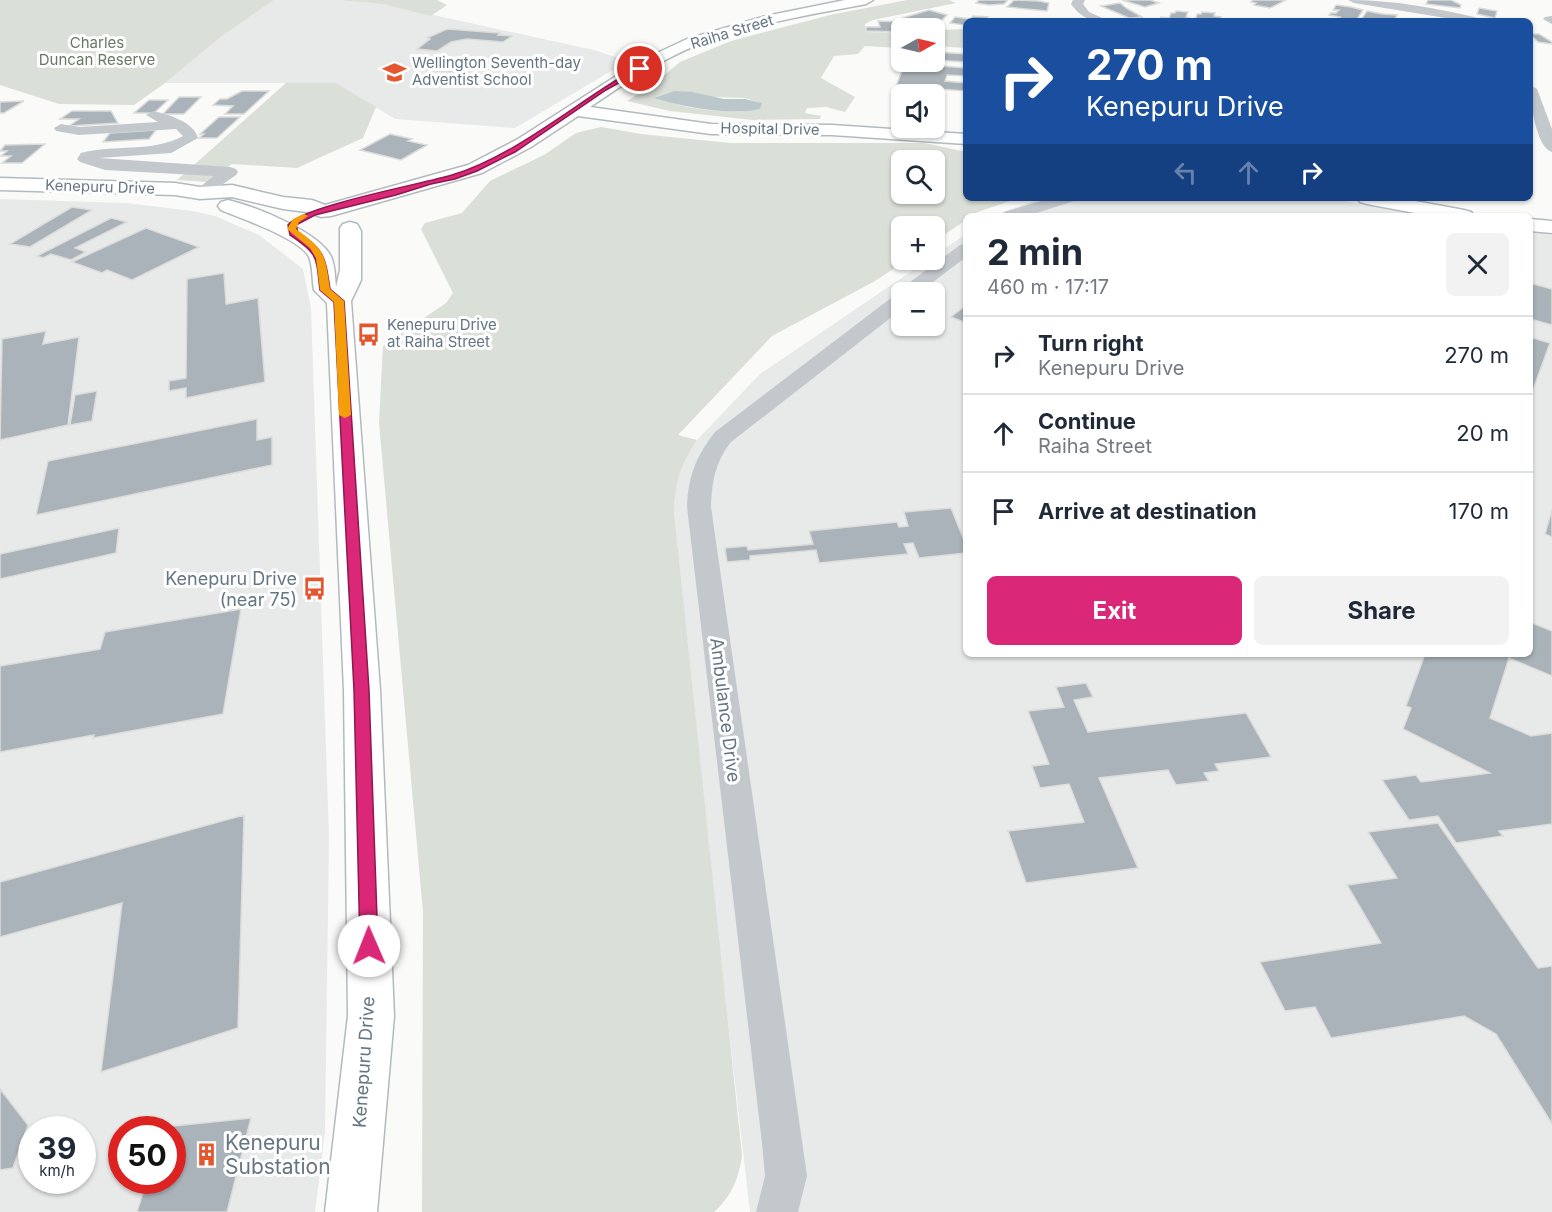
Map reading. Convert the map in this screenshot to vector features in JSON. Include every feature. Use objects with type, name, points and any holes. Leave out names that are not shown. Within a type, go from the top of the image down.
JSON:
[{"type":"main road","name":"Raiha Street","points":[[326,210],[452,178],[513,151],[604,89],[669,52],[706,38],[779,18],[866,0]]},
{"type":"main road","name":"Hospital Drive","points":[[574,110],[711,129],[843,131],[963,139]]},
{"type":"main road","name":"Raiha Street","points":[[352,226],[394,204],[439,189],[452,178]]},
{"type":"main road","name":"Kenepuru Drive","points":[[0,184],[146,188],[200,193],[232,191],[283,203],[312,206],[353,215],[349,258],[350,280],[339,301],[362,690],[371,1016],[351,1212]]},
{"type":"main road","name":"Kenepuru Drive","points":[[200,193],[217,203],[237,208],[260,218],[271,226],[296,235],[313,246],[321,258],[325,290],[339,301]]},
{"type":"main road","points":[[1384,201],[1450,213]]},
{"type":"main road","points":[[296,235],[291,229],[296,220],[326,210]]},
{"type":"main road","points":[[1533,225],[1552,227]]},
{"type":"main road","name":"Kenepuru Drive","points":[[296,235],[327,237],[352,226]]},
{"type":"street","points":[[1079,0],[1077,4],[1080,10],[1097,18]]},
{"type":"street","points":[[1354,0],[1466,18]]},
{"type":"street","points":[[1533,104],[1536,120],[1552,148]]},
{"type":"street","points":[[153,115],[179,125],[189,132],[191,138],[171,149],[94,154],[84,159],[105,165],[230,172],[200,193]]},
{"type":"street","points":[[61,128],[79,131],[179,125]]},
{"type":"street","points":[[1020,213],[1058,201]]},
{"type":"street","points":[[922,282],[963,251]]},
{"type":"street","name":"Ambulance Drive","points":[[777,1212],[786,1176],[783,1143],[699,507],[700,474],[710,453],[723,437],[891,307]]},
{"type":"shaded area","name":"Wellington Seventh-day Adventist School","points":[[274,0],[337,0],[383,4],[594,50],[628,61],[515,128],[395,119],[336,83],[165,83],[222,36]]},
{"type":"shaded area","points":[[675,91],[762,103],[760,109],[734,112],[692,107],[654,98]]},
{"type":"shaded area","points":[[0,199],[126,203],[215,216],[259,235],[303,269],[311,308],[329,837],[325,1132],[315,1212],[0,1212]]},
{"type":"shaded area","points":[[1034,201],[1345,201],[1408,213],[1001,213]]},
{"type":"shaded area","points":[[1533,232],[1552,235],[1552,1212],[750,1212],[721,962],[674,512],[675,487],[684,458],[697,440],[760,374],[891,285],[891,336],[945,336],[945,282],[896,282],[913,270],[945,270],[945,248],[963,236],[963,657],[1533,657]]},
{"type":"green space","name":"Charles Duncan Reserve","points":[[0,0],[274,0],[222,36],[165,83],[134,105],[59,104],[0,85]]},
{"type":"green space","points":[[337,0],[437,0],[447,5],[431,16],[383,4]]},
{"type":"green space","points":[[907,0],[949,0],[956,3],[873,20],[865,24],[865,32],[891,33],[891,47],[865,46],[858,54],[834,56],[821,78],[855,97],[845,112],[826,107],[807,108],[805,113],[821,116],[820,119],[753,120],[670,111],[627,101],[654,84],[680,62],[731,41],[830,15]],"holes":[[[715,97],[745,98],[761,103],[755,109],[747,111],[725,111],[698,109],[670,101]]]},
{"type":"green space","points":[[963,29],[963,48],[945,47],[945,30]]},
{"type":"green space","points":[[286,83],[336,83],[376,107],[363,138],[297,168],[232,164],[207,182],[177,180]]},
{"type":"green space","points":[[601,127],[641,134],[730,143],[925,143],[963,151],[963,201],[1010,201],[975,213],[963,213],[963,222],[945,234],[945,216],[891,216],[892,270],[772,336],[678,435],[697,440],[680,474],[674,512],[742,1155],[737,1179],[730,1193],[714,1212],[422,1212],[423,912],[379,423],[383,346],[446,303],[453,293],[421,229],[425,223],[462,213],[490,181],[544,155],[576,133]]},
{"type":"building","points":[[979,0],[1008,0],[1004,4],[989,5],[976,3]]},
{"type":"building","points":[[1014,0],[1049,3],[1047,11],[1007,7]]},
{"type":"building","points":[[1122,0],[1150,0],[1159,3],[1145,7]]},
{"type":"building","points":[[1253,0],[1286,0],[1270,8],[1254,5],[1256,3],[1251,2]]},
{"type":"building","points":[[1428,0],[1451,0],[1461,5],[1460,8],[1426,4]]},
{"type":"building","points":[[1120,3],[1142,17],[1129,18],[1101,6]]},
{"type":"building","points":[[1336,5],[1363,10],[1358,18],[1339,18],[1329,15],[1339,10],[1333,10]]},
{"type":"building","points":[[1479,8],[1497,11],[1495,18],[1477,14]]},
{"type":"building","points":[[929,10],[947,15],[944,18],[902,18]]},
{"type":"building","points":[[1176,11],[1188,12],[1186,17],[1190,18],[1169,18],[1171,13]]},
{"type":"building","points":[[1367,11],[1397,15],[1396,18],[1362,18]]},
{"type":"building","points":[[1202,12],[1215,13],[1214,16],[1221,18],[1196,18],[1197,14]]},
{"type":"building","points":[[973,16],[988,17],[987,18],[971,18]]},
{"type":"building","points":[[955,17],[963,18],[963,25],[950,23]]},
{"type":"building","points":[[878,21],[891,21],[891,32],[866,31],[866,27],[880,27]]},
{"type":"building","points":[[447,29],[512,36],[503,42],[467,39],[451,42],[437,51],[417,49],[430,39],[427,38]]},
{"type":"building","points":[[1533,34],[1539,34],[1552,44],[1538,42]]},
{"type":"building","points":[[945,53],[963,54],[963,62],[945,61]]},
{"type":"building","points":[[419,62],[459,66],[451,72],[411,69]]},
{"type":"building","points":[[945,66],[963,68],[963,76],[947,75],[945,81],[963,83],[963,91],[945,90],[945,84],[897,84],[901,72],[945,72]]},
{"type":"building","points":[[242,91],[269,91],[244,114],[225,114],[233,106],[213,105],[220,99],[227,99]]},
{"type":"building","points":[[179,97],[201,97],[184,114],[163,114]]},
{"type":"building","points":[[149,100],[168,100],[154,113],[134,113]]},
{"type":"building","points":[[24,101],[4,113],[0,113],[0,102]]},
{"type":"building","points":[[72,111],[111,111],[118,123],[69,126],[79,119],[60,119]]},
{"type":"building","points":[[219,117],[240,117],[217,138],[199,138],[204,134],[200,134]]},
{"type":"building","points":[[156,130],[149,139],[103,142],[110,133]]},
{"type":"building","points":[[390,134],[427,145],[401,160],[360,150]]},
{"type":"building","points":[[45,144],[22,163],[2,163],[11,156],[1,156],[7,151],[0,151],[5,145]]},
{"type":"building","points":[[72,207],[92,210],[30,247],[10,244]]},
{"type":"building","points":[[111,218],[127,222],[75,248],[86,252],[71,260],[51,254],[43,258],[37,256]]},
{"type":"building","points":[[146,228],[199,247],[132,280],[107,270],[102,273],[72,262]]},
{"type":"building","points":[[224,273],[226,304],[258,298],[265,382],[186,398],[186,388],[169,391],[169,381],[186,378],[187,279]]},
{"type":"building","points":[[1533,284],[1552,289],[1552,325],[1533,320]]},
{"type":"building","points":[[963,307],[963,322],[951,317]]},
{"type":"building","points":[[46,331],[43,344],[79,337],[68,425],[0,440],[2,339]]},
{"type":"building","points":[[1533,338],[1550,343],[1533,390]]},
{"type":"building","points":[[97,391],[92,421],[70,425],[75,395]]},
{"type":"building","points":[[257,419],[257,440],[272,437],[272,465],[36,515],[48,461]]},
{"type":"building","points":[[951,508],[963,538],[963,553],[919,558],[913,543],[904,544],[908,554],[819,563],[816,550],[750,556],[750,560],[727,562],[725,548],[747,546],[748,550],[813,544],[809,531],[897,522],[899,527],[908,526],[904,512]]},
{"type":"building","points":[[1552,510],[1552,537],[1545,534]]},
{"type":"building","points":[[119,528],[116,553],[0,579],[0,554]]},
{"type":"building","points":[[241,609],[223,714],[93,738],[94,735],[0,752],[0,666],[100,649],[105,632]]},
{"type":"building","points":[[1533,623],[1552,631],[1552,676],[1509,658],[1490,718],[1531,736],[1552,733],[1552,824],[1499,831],[1503,836],[1456,843],[1438,816],[1409,820],[1382,780],[1416,775],[1421,782],[1490,773],[1403,729],[1411,708],[1406,706],[1424,657],[1533,657]]},
{"type":"building","points":[[1086,683],[1093,697],[1074,700],[1088,732],[1246,713],[1271,757],[1215,764],[1219,771],[1204,773],[1209,781],[1176,785],[1168,770],[1099,778],[1138,868],[1026,883],[1008,831],[1084,822],[1069,784],[1040,788],[1032,766],[1049,764],[1028,711],[1064,707],[1056,687]]},
{"type":"building","points":[[244,815],[238,1028],[101,1072],[122,903],[0,937],[0,882]]},
{"type":"building","points":[[1438,823],[1538,968],[1552,966],[1552,1124],[1496,1034],[1464,1016],[1331,1038],[1315,1007],[1285,1011],[1260,962],[1381,943],[1347,885],[1397,878],[1368,832]]},
{"type":"building","points":[[0,1089],[21,1116],[18,1116],[18,1154],[13,1168],[0,1170]]},
{"type":"building","name":"Kenepuru Substation","points":[[251,1118],[227,1212],[137,1212],[143,1194],[186,1194],[186,1125]]},
{"type":"slow traffic","points":[[304,216],[296,220],[291,229],[293,233],[313,246],[321,258],[325,290],[339,301],[345,415]]},
{"type":"place","name":"Wellington Seventh-day Adventist School","points":[[394,72]]},
{"type":"place","name":"Kenepuru Drive at Raiha Street","points":[[369,334]]},
{"type":"place","name":"Kenepuru Drive (near 75)","points":[[315,589]]},
{"type":"place","name":"Kenepuru Substation","points":[[207,1155]]},
{"type":"route","points":[[369,946],[362,690],[339,301],[325,290],[321,258],[313,246],[293,233],[292,225],[296,220],[312,213],[452,178],[474,170],[513,151],[604,89],[640,69]]}]
